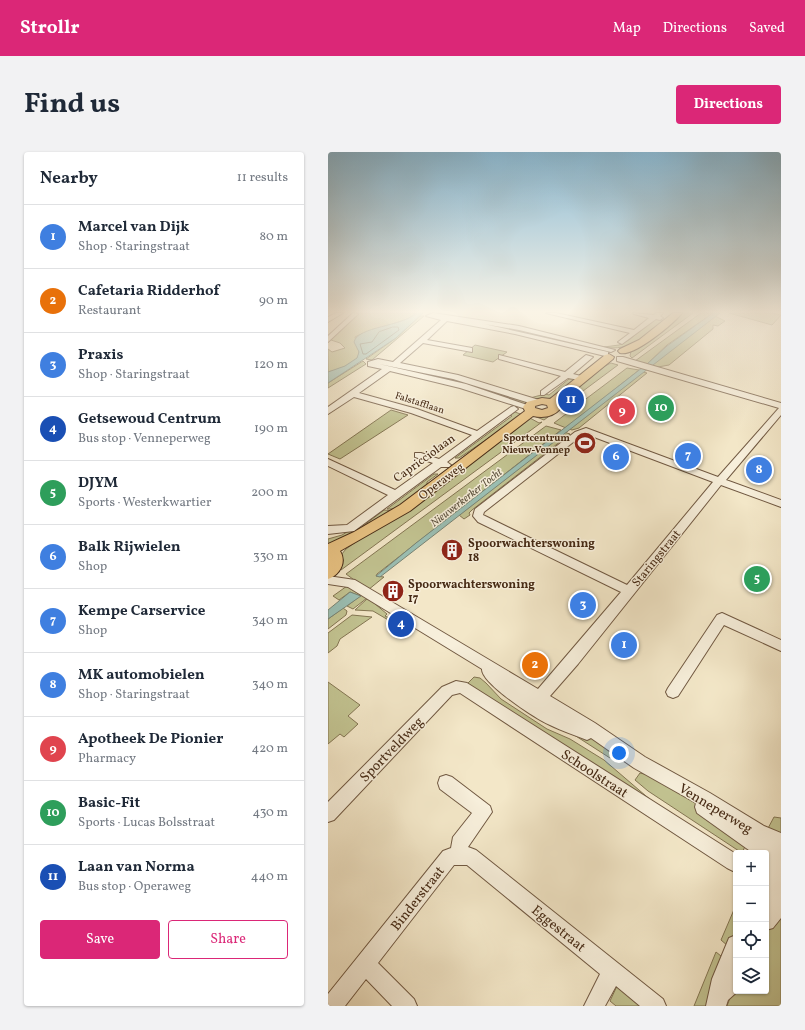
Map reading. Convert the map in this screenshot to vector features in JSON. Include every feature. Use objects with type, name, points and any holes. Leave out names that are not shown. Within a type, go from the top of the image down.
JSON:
[{"type":"main road","name":"Operaweg","points":[[330,562],[351,543],[354,532],[405,508],[520,421],[539,404],[564,394],[616,354]]},
{"type":"street","points":[[328,411],[409,353]]},
{"type":"street","points":[[611,353],[652,368],[781,407]]},
{"type":"street","points":[[502,357],[582,379]]},
{"type":"street","points":[[392,366],[463,386],[539,404],[567,375],[589,357]]},
{"type":"street","name":"Falstafflaan","points":[[353,394],[414,411],[479,435]]},
{"type":"street","name":"Staringstraat","points":[[535,701],[573,660],[781,407]]},
{"type":"street","name":"Capricciolaan","points":[[354,532],[396,495],[514,409]]},
{"type":"street","points":[[629,591],[482,520],[478,516],[479,511],[578,434],[586,432],[781,504]]},
{"type":"street","points":[[418,455],[456,469]]},
{"type":"street","points":[[328,462],[396,495]]},
{"type":"street","points":[[328,530],[354,532]]},
{"type":"street","name":"Venneperweg","points":[[330,562],[351,583],[478,662],[510,692],[535,701],[562,724],[601,738],[673,782],[694,792],[762,835],[781,842]]},
{"type":"street","points":[[673,692],[722,618],[781,646]]},
{"type":"street","name":"Sportveldweg","points":[[328,814],[447,691],[456,687]]},
{"type":"street","name":"Schoolstraat","points":[[456,687],[462,687],[500,711],[733,862]]},
{"type":"street","name":"Venneperweg","points":[[673,782],[689,798],[758,845],[778,873]]},
{"type":"street","points":[[446,784],[484,812],[459,843],[460,856]]},
{"type":"street","points":[[769,895],[776,886],[778,873],[775,851],[781,842]]},
{"type":"street","name":"Binderstraat","points":[[332,1006],[449,858],[460,856]]},
{"type":"street","name":"Eggestraat","points":[[460,856],[470,856],[656,1006]]},
{"type":"street","points":[[769,918],[781,904]]},
{"type":"street","points":[[718,1000],[722,979],[733,953]]},
{"type":"street","points":[[365,964],[407,1006]]},
{"type":"street","points":[[594,1006],[613,972]]},
{"type":"street","points":[[718,1000],[733,979]]},
{"type":"green space","points":[[328,353],[359,353],[358,357],[352,364],[328,372]]},
{"type":"green space","points":[[375,353],[380,353],[372,360],[366,359]]},
{"type":"green space","points":[[466,353],[506,353],[493,362],[463,355]]},
{"type":"green space","points":[[631,353],[639,353],[632,358],[630,356]]},
{"type":"green space","points":[[646,353],[659,353],[647,364],[635,361]]},
{"type":"green space","points":[[667,353],[684,353],[669,365],[658,367],[651,365]]},
{"type":"green space","points":[[363,361],[366,364],[328,388],[328,383]]},
{"type":"green space","points":[[378,362],[454,378],[531,401],[527,405],[450,381],[376,364]]},
{"type":"green space","points":[[611,363],[618,365],[544,420],[534,416],[556,405],[599,369]]},
{"type":"green space","points":[[627,368],[639,370],[566,428],[554,423]]},
{"type":"green space","points":[[643,372],[647,373],[579,428],[572,430],[569,429]]},
{"type":"green space","points":[[569,379],[576,379],[555,396],[544,399],[530,398],[545,394],[549,395]]},
{"type":"green space","points":[[391,410],[408,415],[340,459],[328,454]]},
{"type":"green space","points":[[515,412],[523,415],[459,458],[455,458],[512,416],[509,415]]},
{"type":"green space","points":[[530,418],[539,423],[542,422],[341,570],[339,567],[341,555],[346,549]]},
{"type":"green space","points":[[546,426],[561,430],[377,574],[376,576],[384,577],[368,590],[346,574]]},
{"type":"green space","points":[[564,432],[570,434],[472,510],[469,513],[470,515],[464,519],[459,515]]},
{"type":"green space","points":[[434,474],[438,474],[427,482],[427,486],[396,509],[387,509]]},
{"type":"green space","points":[[384,510],[396,511],[328,545],[328,539],[342,535],[355,527],[359,529]]},
{"type":"green space","points":[[347,586],[367,598],[353,609],[347,606],[360,596],[350,592],[339,600],[333,596]]},
{"type":"green space","points":[[368,598],[387,614],[385,616],[391,619],[390,621],[373,611],[355,610]]},
{"type":"green space","points":[[343,608],[347,611],[346,615],[328,629],[328,619]]},
{"type":"green space","points":[[352,615],[372,617],[340,639],[337,646],[328,653],[328,633]]},
{"type":"green space","points":[[474,677],[480,678],[501,699],[547,729],[570,739],[604,760],[653,802],[467,684]]},
{"type":"green space","points":[[328,682],[360,705],[348,716],[358,724],[344,737],[340,734],[328,744]]},
{"type":"green space","points":[[568,731],[581,734],[592,739],[603,745],[613,754],[610,758]]},
{"type":"green space","points":[[640,773],[651,776],[679,792],[747,842],[743,850],[737,850],[648,791],[635,780]]},
{"type":"green space","points":[[774,817],[781,818],[781,834],[766,832]]},
{"type":"green space","points":[[733,912],[733,941],[728,946],[721,940]]},
{"type":"green space","points":[[777,916],[781,919],[781,1006],[727,1006],[733,990],[733,994],[769,994],[769,924]]},
{"type":"green space","points":[[716,952],[726,960],[707,1006],[694,1006]]},
{"type":"green space","points":[[617,986],[642,1006],[616,1006],[610,1001]]},
{"type":"water","points":[[359,353],[374,353],[328,383],[328,372],[345,366],[357,358]]},
{"type":"water","points":[[659,353],[669,353],[380,577],[376,576],[416,543]]},
{"type":"water","points":[[350,592],[361,596],[328,619],[328,610]]},
{"type":"building","name":"Spoorwachterswoning 18","points":[[451,545],[460,549],[452,556],[443,552]]},
{"type":"building","name":"Spoorwachterswoning 17","points":[[393,586],[400,590],[391,597],[386,594]]},
{"type":"place","name":"Laan van Norma","points":[[571,400]]},
{"type":"place","name":"Basic-Fit","points":[[661,408]]},
{"type":"place","name":"Apotheek De Pionier","points":[[622,411]]},
{"type":"place","name":"Sportcentrum Nieuw-Vennep","points":[[585,443]]},
{"type":"place","name":"Kempe Carservice","points":[[688,456]]},
{"type":"place","name":"Balk Rijwielen","points":[[616,457]]},
{"type":"place","name":"MK automobielen","points":[[759,470]]},
{"type":"place","name":"Spoorwachterswoning 18","points":[[452,550]]},
{"type":"place","name":"DJYM","points":[[757,579]]},
{"type":"place","name":"Spoorwachterswoning 17","points":[[393,591]]},
{"type":"place","name":"Praxis","points":[[583,605]]},
{"type":"place","name":"Getsewoud Centrum","points":[[401,624]]},
{"type":"place","name":"Marcel van Dijk","points":[[624,645]]},
{"type":"place","name":"Cafetaria Ridderhof","points":[[535,665]]},
{"type":"water label","name":"Nieuwerkerker Tocht","points":[[466,497]]}]
